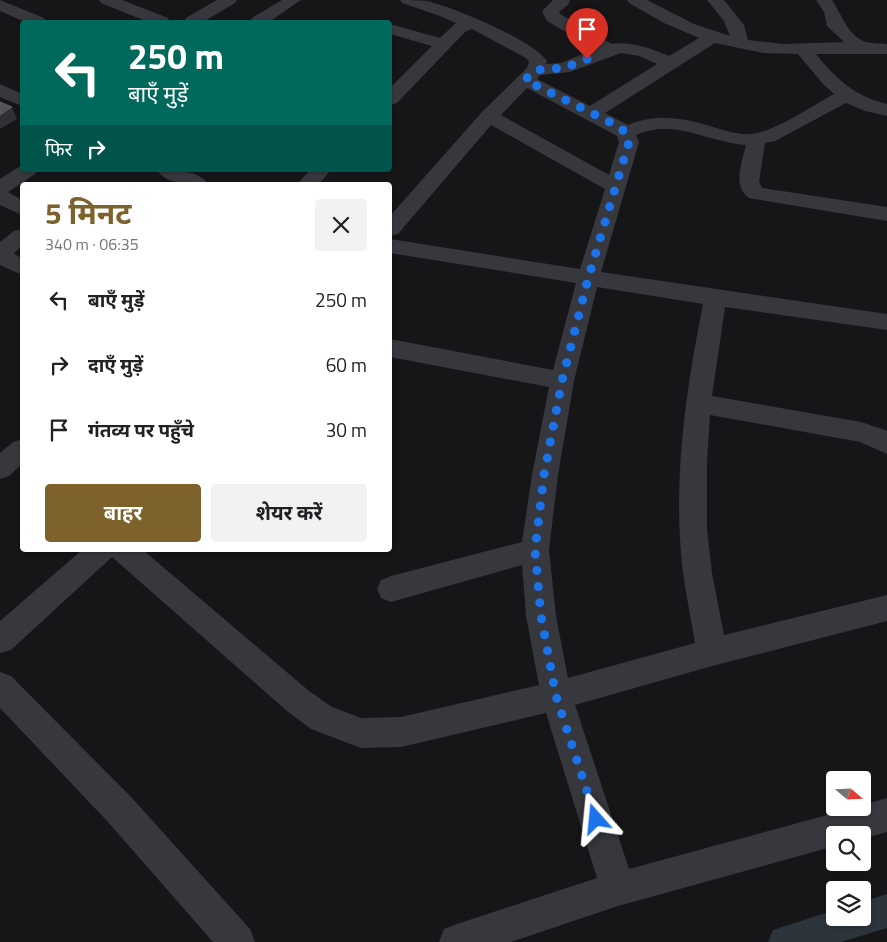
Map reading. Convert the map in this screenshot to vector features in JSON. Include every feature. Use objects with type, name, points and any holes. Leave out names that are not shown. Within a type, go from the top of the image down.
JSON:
[{"type":"street","points":[[107,0],[157,20]]},
{"type":"street","points":[[261,20],[293,0]]},
{"type":"street","points":[[636,0],[663,17],[712,37],[739,43],[782,49],[887,48]]},
{"type":"street","points":[[715,0],[734,20],[739,29],[739,43]]},
{"type":"street","points":[[824,0],[832,12],[836,26],[859,47]]},
{"type":"street","points":[[195,20],[223,1]]},
{"type":"street","points":[[392,23],[412,1],[460,18],[532,54],[538,61],[530,75],[489,116],[392,228]]},
{"type":"street","points":[[562,1],[550,11],[553,17],[609,50]]},
{"type":"street","points":[[0,5],[34,20]]},
{"type":"street","points":[[392,97],[459,28],[471,24]]},
{"type":"street","points":[[392,31],[444,44]]},
{"type":"street","points":[[592,113],[712,37]]},
{"type":"street","points":[[530,75],[564,68],[609,50],[632,49],[671,63]]},
{"type":"street","points":[[803,49],[831,84],[845,96],[862,104],[887,110]]},
{"type":"street","points":[[530,75],[626,133],[629,142],[588,279],[562,381],[544,475],[535,550],[541,616],[556,696],[618,889]]},
{"type":"street","points":[[0,90],[20,100]]},
{"type":"street","points":[[626,133],[640,124],[652,121],[667,121],[730,138],[756,141],[768,137],[845,96]]},
{"type":"street","points":[[489,116],[616,187]]},
{"type":"street","points":[[756,141],[749,182],[750,189],[756,193],[767,197],[887,214]]},
{"type":"street","points":[[0,188],[25,172]]},
{"type":"street","points":[[171,172],[192,182]]},
{"type":"street","points":[[309,182],[319,172]]},
{"type":"street","points":[[0,196],[20,207]]},
{"type":"street","points":[[20,238],[0,254],[20,267]]},
{"type":"street","points":[[392,246],[588,279],[887,322]]},
{"type":"street","points":[[712,652],[696,563],[692,492],[697,403],[714,298]]},
{"type":"street","points":[[392,348],[562,381]]},
{"type":"street","points":[[697,403],[861,432],[876,437],[887,444]]},
{"type":"street","points":[[0,469],[20,451]]},
{"type":"street","points":[[392,589],[535,550]]},
{"type":"street","points":[[0,640],[100,552]]},
{"type":"street","points":[[125,552],[298,701],[322,718],[361,733],[401,732],[556,696],[712,652],[887,608]]},
{"type":"street","points":[[0,686],[120,810],[237,942]]},
{"type":"street","points":[[457,942],[618,889],[887,816]]},
{"type":"building","points":[[0,102],[12,107],[0,115]]},
{"type":"waterway","points":[[785,942],[887,911]]},
{"type":"route","points":[[587,59],[564,68],[535,70],[525,80],[618,126],[626,133],[629,142],[588,279],[562,381],[544,475],[535,550],[541,616],[556,696],[596,819]]}]
